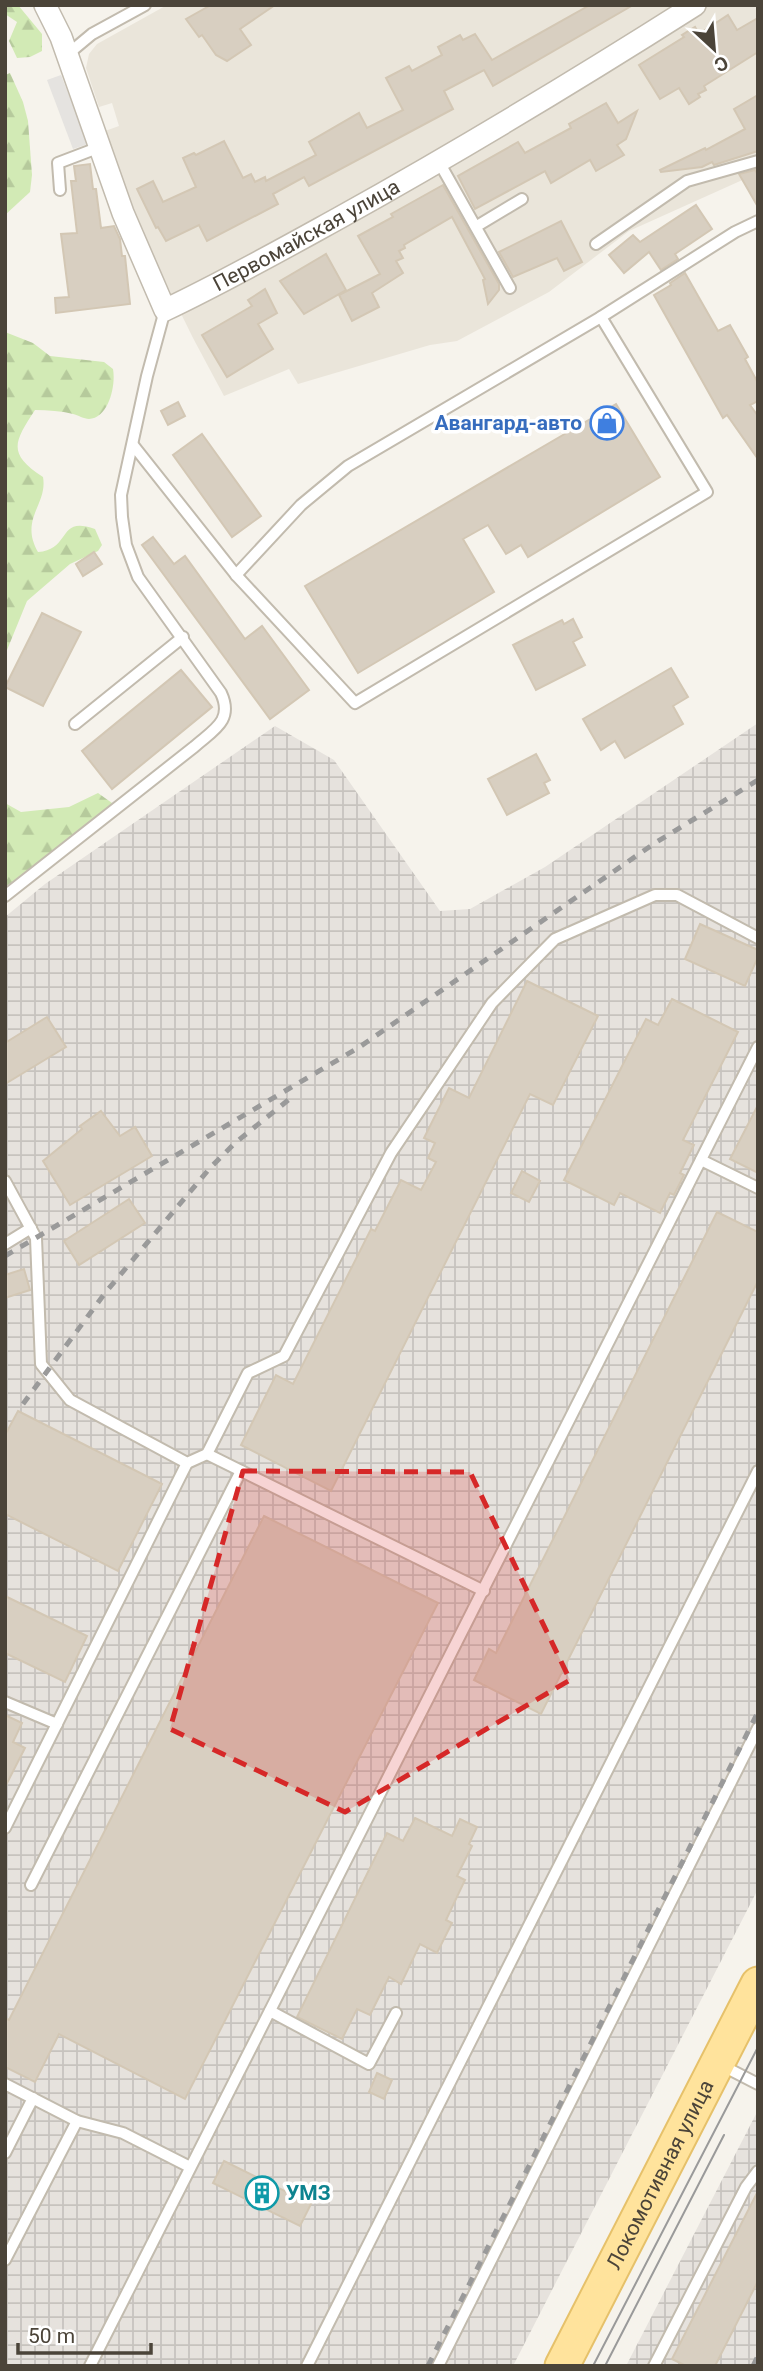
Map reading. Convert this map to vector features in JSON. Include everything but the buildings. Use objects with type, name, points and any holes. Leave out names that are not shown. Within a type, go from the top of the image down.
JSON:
[{"type":"main road","name":"Локомотивная улица","points":[[562,2366],[758,1984]]},
{"type":"street","points":[[45,5],[64,46],[124,213],[164,310]]},
{"type":"street","name":"Первомайская улица","points":[[164,310],[211,289],[439,162],[545,100],[695,5]]},
{"type":"lane","points":[[64,46],[145,5]]},
{"type":"lane","points":[[60,190],[58,163],[100,147]]},
{"type":"lane","points":[[596,244],[687,181],[758,161]]},
{"type":"lane","points":[[439,162],[510,288]]},
{"type":"lane","points":[[477,226],[522,199]]},
{"type":"lane","points":[[236,575],[301,505],[348,466],[601,317],[758,220]]},
{"type":"lane","points":[[5,896],[194,747],[220,724],[226,715],[227,706],[222,693],[138,577],[127,545],[122,517],[121,495],[164,310]]},
{"type":"lane","points":[[133,445],[236,575],[355,703],[707,492],[601,317]]},
{"type":"lane","points":[[75,724],[183,637]]},
{"type":"lane","points":[[5,1828],[187,1463],[207,1454],[248,1373],[284,1356],[390,1153],[492,1003],[555,939],[655,895],[677,895],[758,938]]},
{"type":"lane","points":[[90,2366],[758,1047]]},
{"type":"lane","points":[[701,1160],[758,1188]]},
{"type":"lane","points":[[5,1181],[36,1238],[41,1364],[46,1373],[69,1399],[187,1463]]},
{"type":"lane","points":[[5,1244],[31,1228]]},
{"type":"lane","points":[[207,1454],[484,1591]]},
{"type":"lane","points":[[31,1885],[242,1471]]},
{"type":"lane","points":[[307,2366],[758,1471]]},
{"type":"lane","points":[[5,1702],[57,1724]]},
{"type":"lane","points":[[438,2366],[758,1728]]},
{"type":"lane","points":[[270,2011],[369,2064],[396,2013]]},
{"type":"lane","points":[[718,2063],[758,2084]]},
{"type":"lane","points":[[5,2084],[77,2121],[123,2133],[190,2167]]},
{"type":"lane","points":[[5,2153],[33,2098]]},
{"type":"lane","points":[[5,2260],[77,2121]]},
{"type":"lane","points":[[654,2366],[746,2187],[758,2171]]},
{"type":"highlighted area","points":[[243,1471],[470,1472],[570,1680],[345,1812],[170,1729]]},
{"type":"shaded area","points":[[167,5],[758,5],[758,173],[629,231],[549,292],[457,341],[430,345],[298,384],[289,369],[224,396],[135,220],[105,131],[119,126],[112,103],[99,107],[86,68],[89,54],[97,44]]},
{"type":"shaded area","points":[[61,75],[88,144],[73,149],[47,80]]},
{"type":"shaded area","points":[[758,723],[758,1889],[513,2366],[5,2366],[5,917],[45,884],[275,726],[334,760],[440,911],[470,909],[545,867]]},
{"type":"shaded area","points":[[758,2110],[758,2366],[626,2366],[755,2116]]},
{"type":"green space","points":[[5,5],[18,5],[42,34],[42,51],[30,57],[17,58],[9,41],[17,22],[5,14]]},
{"type":"green space","points":[[10,73],[28,121],[32,175],[30,192],[5,215],[5,75]]},
{"type":"green space","points":[[5,332],[33,343],[50,356],[104,362],[113,369],[114,376],[110,400],[96,417],[87,419],[64,412],[35,410],[22,431],[19,454],[31,469],[43,477],[42,495],[31,530],[38,552],[49,550],[75,526],[95,529],[102,545],[98,551],[70,564],[27,601],[5,655]]},
{"type":"green space","points":[[98,793],[112,803],[104,817],[5,887],[5,803],[21,812],[69,807]]},
{"type":"tram line","points":[[593,2366],[758,2047]]},
{"type":"tram line","points":[[605,2366],[724,2135]]},
{"type":"railway","points":[[5,1256],[358,1048],[655,843],[758,780]]},
{"type":"railway","points":[[23,1404],[105,1293],[210,1168],[235,1143],[292,1097]]},
{"type":"railway","points":[[428,2366],[758,1712]]},
{"type":"railway","points":[[753,2366],[758,2356]]},
{"type":"place","name":"Авангард-авто","points":[[607,423]]},
{"type":"place","name":"УМЗ","points":[[262,2193]]}]
